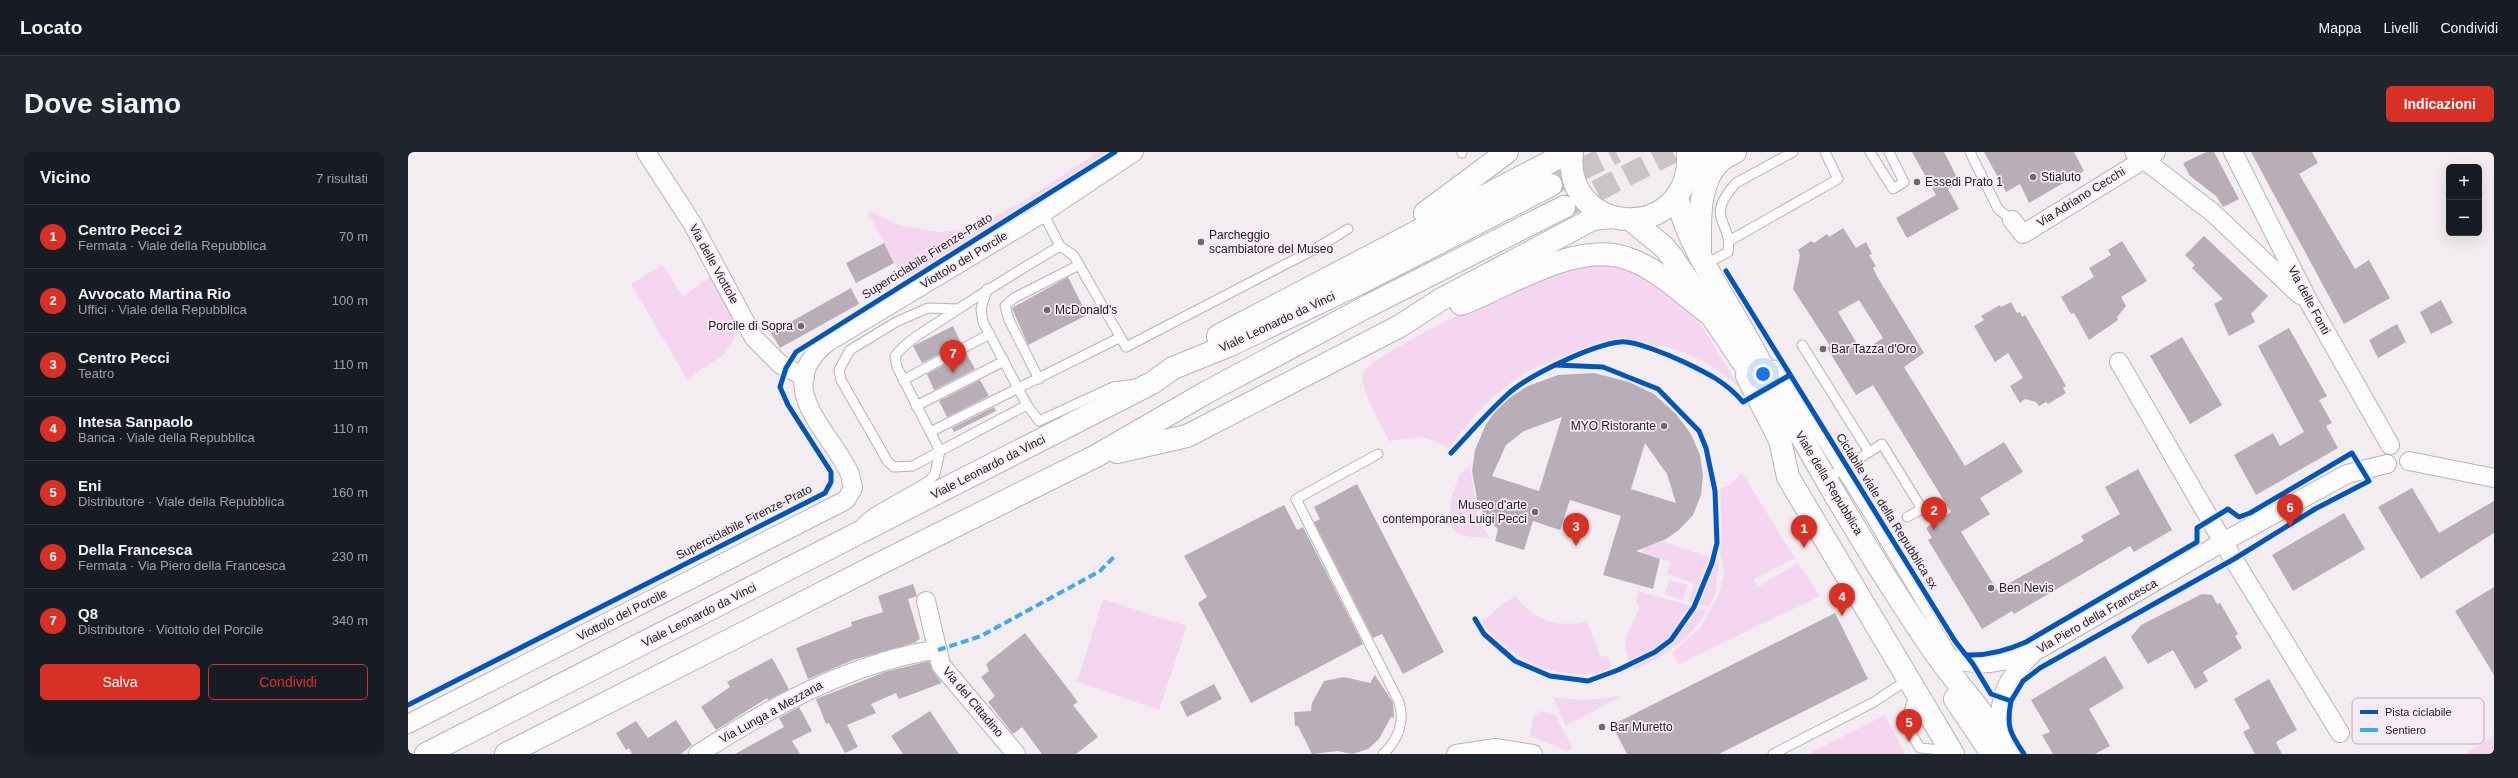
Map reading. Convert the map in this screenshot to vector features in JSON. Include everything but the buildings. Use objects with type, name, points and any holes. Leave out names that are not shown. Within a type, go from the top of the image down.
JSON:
[{"type":"main road","points":[[1316,282],[1438,205],[1507,152]]},
{"type":"main road","points":[[1174,368],[1216,336],[1316,282],[1569,152]]},
{"type":"main road","name":"Viale della Repubblica","points":[[1572,152],[1571,169],[1579,192],[1590,205],[1621,219],[1664,247],[1712,316],[1780,440],[1788,477],[1912,689],[1950,750]]},
{"type":"main road","points":[[1096,456],[1187,436],[1404,324],[1440,300],[1593,219],[1652,217],[1661,212],[1677,196],[1688,162],[1710,158],[1727,152]]},
{"type":"main road","points":[[1703,258],[1700,222],[1705,190],[1720,161],[1735,152]]},
{"type":"main road","name":"Viale Leonardo da Vinci","points":[[426,754],[1152,383],[1174,368],[1230,345],[1355,285],[1552,185]]},
{"type":"main road","name":"Viale della Repubblica","points":[[1677,196],[1682,215],[1703,258],[1833,475],[1947,658],[2001,749]]},
{"type":"main road","points":[[506,754],[874,566],[1096,456],[1207,392],[1354,313],[1564,207]]},
{"type":"main road","points":[[1404,324],[1463,303],[1558,262],[1602,254],[1627,258],[1640,264],[1712,316]]},
{"type":"main road","name":"Viale della Repubblica","points":[[1724,336],[1767,398],[1916,648],[1946,686],[2001,749]]},
{"type":"street","name":"Via delle Viottole","points":[[646,152],[692,223],[754,338],[781,364],[805,377]]},
{"type":"street","name":"Viottolo del Porcile","points":[[408,724],[837,507],[850,495],[852,480],[848,469],[809,409],[804,392],[807,369],[815,353],[828,342],[1043,213],[1134,152]]},
{"type":"street","name":"Via delle Fonti","points":[[2233,152],[2310,304],[2390,445]]},
{"type":"street","name":"Via Adriano Cecchi","points":[[2012,220],[2023,234],[2144,154]]},
{"type":"street","points":[[2144,154],[2212,212],[2310,304]]},
{"type":"street","points":[[2119,362],[2223,542],[2340,733]]},
{"type":"street","points":[[2396,443],[2405,445],[2410,452],[2409,461],[2400,468],[2395,468],[2387,464],[2384,454],[2390,445],[2396,443]]},
{"type":"street","points":[[2409,461],[2494,478]]},
{"type":"street","name":"Via Piero della Francesca","points":[[2001,749],[1999,707],[2001,698],[2012,675],[2034,652],[2223,542],[2347,474],[2387,464]]},
{"type":"street","name":"Via del Cittadino","points":[[926,601],[941,665],[1016,754]]},
{"type":"street","name":"Via Lunga a Mezzana","points":[[698,754],[753,719],[810,689],[854,671],[921,650],[938,650]]},
{"type":"street","points":[[1947,658],[1987,665],[2034,652]]},
{"type":"street","points":[[1456,754],[1495,748],[1516,750],[1533,754]]},
{"type":"lane","points":[[1703,258],[1728,252],[1730,241],[1720,217],[1720,208],[1726,194],[1736,183],[1793,152]]},
{"type":"lane","points":[[1730,241],[1838,179],[1826,152]]},
{"type":"lane","points":[[1870,152],[1892,189],[1904,182],[1889,152]]},
{"type":"lane","points":[[1970,152],[1998,209],[2012,220]]},
{"type":"lane","points":[[1043,213],[1060,246],[1074,256],[1079,264],[1119,338],[1126,347],[1313,250],[1348,229]]},
{"type":"lane","points":[[845,540],[873,512],[929,481],[935,474],[940,451],[903,380],[896,362],[899,352],[987,289],[1060,246]]},
{"type":"lane","points":[[1039,379],[1009,320],[1006,306],[1014,298],[1079,264]]},
{"type":"lane","points":[[987,289],[981,309],[983,322],[1027,405],[1039,421],[1045,420],[1113,387],[1152,383]]},
{"type":"lane","points":[[959,309],[922,309],[896,322],[850,350],[839,370],[842,380],[888,462],[894,467],[913,466],[1027,405]]},
{"type":"lane","points":[[903,380],[990,334]]},
{"type":"lane","points":[[930,432],[1119,338]]},
{"type":"lane","points":[[1802,345],[1869,452]]},
{"type":"lane","points":[[916,406],[1004,361]]},
{"type":"lane","points":[[1833,475],[1882,444],[1922,509],[1907,517]]},
{"type":"lane","points":[[1378,454],[1296,499],[1400,702],[1402,717],[1399,732],[1383,754]]},
{"type":"lane","points":[[1773,754],[1874,702],[1912,689]]},
{"type":"shaded area","points":[[836,152],[868,212],[872,212],[899,225],[939,232],[963,229],[991,219],[1024,201],[1098,152],[1123,152],[908,288]]},
{"type":"shaded area","points":[[1617,261],[1690,306],[1739,387],[1709,365],[1674,349],[1659,346],[1640,345],[1598,350],[1555,360],[1524,374],[1492,399],[1449,448],[1424,437],[1389,441],[1372,408],[1363,381],[1363,374],[1373,364],[1395,349],[1462,313],[1534,280],[1578,263]]},
{"type":"shaded area","points":[[662,265],[683,296],[710,277],[739,329],[725,354],[687,379],[631,284]]},
{"type":"shaded area","points":[[1470,467],[1478,517],[1490,539],[1459,534],[1455,531],[1450,520],[1451,503],[1455,487],[1460,474]]},
{"type":"shaded area","points":[[1742,473],[1795,558],[1754,579],[1758,587],[1798,563],[1820,596],[1679,664],[1672,653],[1700,628],[1719,594],[1724,572],[1720,552],[1722,534],[1720,489],[1728,486]]},
{"type":"shaded area","points":[[1647,537],[1715,559],[1719,563],[1715,593],[1709,607],[1689,601],[1694,583],[1667,574],[1671,562],[1642,553]]},
{"type":"shaded area","points":[[1669,580],[1688,585],[1683,600],[1665,594]]},
{"type":"shaded area","points":[[1638,591],[1706,610],[1693,630],[1685,639],[1655,660],[1634,670],[1629,660],[1625,644],[1626,637],[1639,607],[1636,600]]},
{"type":"shaded area","points":[[1516,596],[1522,604],[1538,617],[1556,623],[1566,624],[1587,621],[1600,656],[1609,657],[1612,670],[1593,674],[1557,672],[1539,666],[1508,648],[1481,622],[1504,603]]},
{"type":"shaded area","points":[[1103,599],[1187,626],[1159,710],[1077,682]]},
{"type":"shaded area","points":[[1553,697],[1582,700],[1620,697],[1566,726]]},
{"type":"shaded area","points":[[1540,711],[1555,714],[1573,749],[1567,751],[1530,736],[1533,717]]},
{"type":"shaded area","points":[[1885,715],[1905,754],[1808,754],[1881,717]]},
{"type":"shaded area","points":[[2494,735],[2494,754],[2465,754],[2480,744],[2484,744],[2484,742]]},
{"type":"tunnel","points":[[1551,185],[1616,152]]},
{"type":"tunnel","points":[[1567,206],[1673,152]]},
{"type":"marked path","points":[[938,650],[981,636],[1100,571],[1115,556]]},
{"type":"cycle path","name":"Superciclabile Firenze-Prato","points":[[408,705],[825,493],[831,482],[831,472],[788,405],[780,387],[786,368],[796,352],[1115,152]]},
{"type":"cycle path","name":"Ciclabile viale della Repubblica sx","points":[[1726,271],[1955,641],[1973,664],[1991,694],[2011,701],[2009,717],[2010,729],[2015,741],[2024,754]]},
{"type":"cycle path","points":[[1451,453],[1493,408],[1518,386],[1561,362],[1608,344],[1620,342],[1634,343],[1684,362],[1723,383],[1743,402],[1790,375]]},
{"type":"cycle path","points":[[1475,619],[1484,634],[1515,661],[1550,676],[1588,681],[1618,670],[1655,652],[1671,640],[1694,607],[1712,563],[1717,543],[1715,491],[1706,448],[1699,431],[1658,389],[1603,367],[1555,365]]},
{"type":"cycle path","points":[[1966,655],[1982,655],[1997,652],[2026,642],[2197,542],[2197,528],[2228,509],[2239,517],[2250,513],[2352,453],[2369,481],[2315,509],[2234,559],[2040,668],[2023,681],[2011,701]]},
{"type":"place","name":"Stialuto","points":[[2033,177]]},
{"type":"place","name":"Essedi Prato 1","points":[[1917,182]]},
{"type":"place","name":"Parcheggio scambiatore del Museo","points":[[1201,242]]},
{"type":"place","name":"McDonald's","points":[[1047,310]]},
{"type":"place","name":"Porcile di Sopra","points":[[801,326]]},
{"type":"place","name":"Bar Tazza d'Oro","points":[[1823,349]]},
{"type":"place","name":"Q8","points":[[953,373]]},
{"type":"place","name":"MYO Ristorante","points":[[1664,426]]},
{"type":"place","name":"Museo d'arte contemporanea Luigi Pecci","points":[[1535,512]]},
{"type":"place","name":"Della Francesca","points":[[2290,527]]},
{"type":"place","name":"Avvocato Martina Rio","points":[[1934,530]]},
{"type":"place","name":"Centro Pecci","points":[[1576,546]]},
{"type":"place","name":"Centro Pecci 2","points":[[1804,548]]},
{"type":"place","name":"Ben Nevis","points":[[1991,588]]},
{"type":"place","name":"Intesa Sanpaolo","points":[[1842,616]]},
{"type":"place","name":"Bar Muretto","points":[[1602,727]]},
{"type":"place","name":"Eni","points":[[1909,742]]}]
